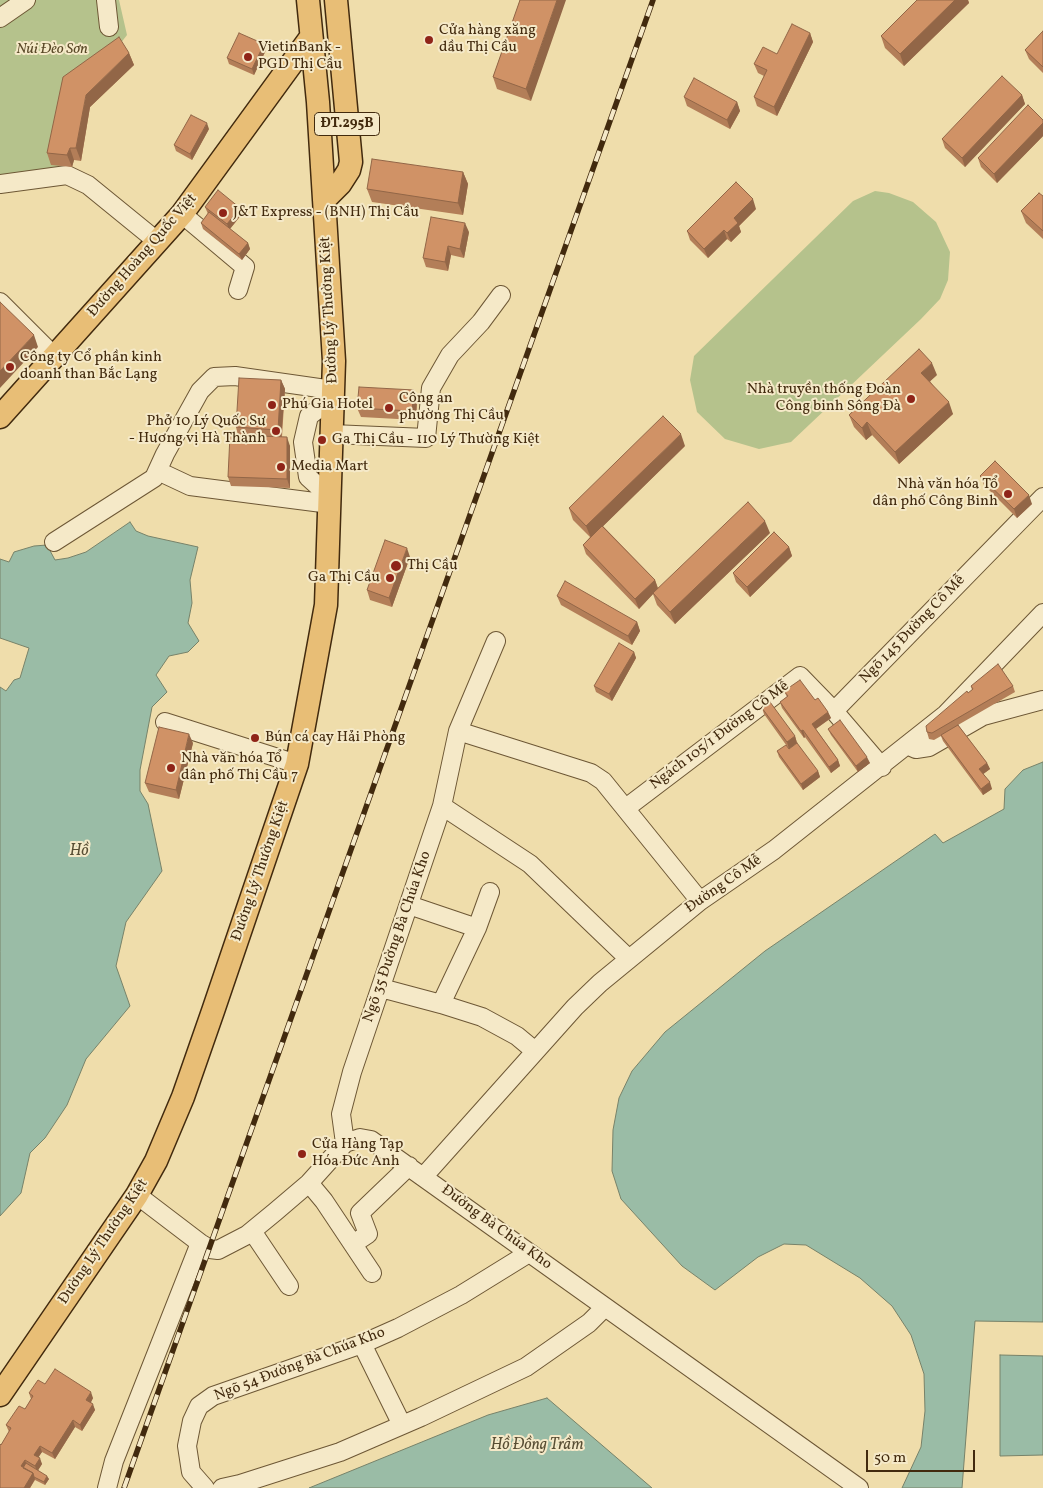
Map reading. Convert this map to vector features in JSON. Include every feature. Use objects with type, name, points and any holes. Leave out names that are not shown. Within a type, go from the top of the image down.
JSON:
[{"type":"main road","name":"ĐT.295B","points":[[308,0],[311,37]]},
{"type":"main road","name":"ĐT.295B","points":[[324,200],[340,184],[349,170],[351,162],[336,0]]},
{"type":"main road","name":"Đường Lý Thường Kiệt","points":[[0,1395],[137,1195],[156,1161],[183,1097],[297,764],[326,605],[334,361],[318,102],[311,37]]},
{"type":"main road","name":"Đường Hoàng Quốc Việt","points":[[0,418],[182,214],[311,37]]},
{"type":"street","points":[[0,18],[26,0]]},
{"type":"street","points":[[106,0],[109,27]]},
{"type":"street","points":[[0,184],[67,174],[88,185],[158,242]]},
{"type":"street","points":[[182,214],[245,267],[238,290]]},
{"type":"street","points":[[332,434],[426,438],[431,388],[450,355],[481,322],[501,294]]},
{"type":"street","points":[[0,302],[55,356]]},
{"type":"street","points":[[54,542],[147,484],[158,471],[165,454],[200,390],[214,377],[234,376],[333,394]]},
{"type":"street","points":[[330,500],[308,477],[303,442],[309,416],[333,394]]},
{"type":"street","points":[[158,471],[190,486],[330,500]]},
{"type":"street","name":"Ngõ 145 Đường Cô Mễ","points":[[834,711],[1043,497]]},
{"type":"street","name":"Đường Cô Mễ","points":[[424,1176],[575,1007],[628,958],[700,901],[774,850],[882,767],[946,714],[1043,614]]},
{"type":"street","name":"Ngõ 35 Đường Bà Chúa Kho","points":[[345,1143],[341,1114],[442,806],[458,731],[496,641]]},
{"type":"street","name":"Ngách 105/1 Đường Cô Mễ","points":[[626,808],[800,676],[834,711]]},
{"type":"street","points":[[907,745],[916,748],[929,747],[983,716],[1043,700]]},
{"type":"street","points":[[834,711],[882,767]]},
{"type":"street","points":[[165,722],[297,764]]},
{"type":"street","points":[[458,731],[591,773],[602,781],[626,808],[700,901]]},
{"type":"street","points":[[442,806],[530,864],[628,958]]},
{"type":"street","points":[[441,1004],[477,928],[490,892]]},
{"type":"street","points":[[409,905],[477,928]]},
{"type":"street","points":[[381,988],[482,1017],[517,1036],[535,1051]]},
{"type":"street","name":"Đường Bà Chúa Kho","points":[[345,1143],[360,1138],[371,1140],[859,1488]]},
{"type":"street","points":[[137,1195],[200,1243],[210,1249],[218,1250],[234,1244],[252,1231],[309,1183],[345,1143]]},
{"type":"street","points":[[353,1244],[368,1234],[360,1213],[409,1166]]},
{"type":"street","points":[[309,1183],[324,1201],[372,1274]]},
{"type":"street","points":[[252,1231],[289,1286]]},
{"type":"street","points":[[107,1488],[114,1460],[200,1243]]},
{"type":"street","name":"Ngõ 54 Đường Bà Chúa Kho","points":[[205,1488],[191,1472],[187,1446],[192,1422],[199,1406],[213,1396],[362,1344],[461,1295],[529,1252]]},
{"type":"street","points":[[222,1488],[340,1452],[402,1426],[526,1366],[588,1324],[605,1307]]},
{"type":"street","points":[[362,1344],[402,1426]]},
{"type":"green space","name":"Núi Đèo Sơn","points":[[0,0],[119,0],[127,35],[85,89],[63,175],[0,182]]},
{"type":"green space","points":[[875,191],[889,193],[913,202],[936,222],[950,252],[948,280],[940,299],[791,442],[759,449],[725,439],[697,412],[690,380],[694,356],[853,201]]},
{"type":"water","name":"Hồ","points":[[130,522],[136,531],[148,536],[198,547],[190,580],[192,603],[188,623],[199,641],[188,652],[169,656],[156,675],[167,692],[152,707],[140,770],[140,791],[148,804],[162,871],[126,922],[116,966],[130,1006],[86,1059],[67,1105],[45,1138],[30,1153],[21,1193],[0,1216],[0,687],[6,691],[14,680],[20,678],[29,648],[0,638],[0,559],[9,562],[14,552],[34,546],[47,545],[55,560],[68,558],[86,552]]},
{"type":"water","points":[[1043,762],[1043,1322],[975,1321],[962,1488],[902,1488],[921,1447],[925,1411],[924,1374],[911,1335],[892,1306],[860,1278],[806,1245],[784,1244],[758,1257],[715,1290],[682,1266],[621,1199],[612,1171],[613,1130],[619,1098],[632,1071],[665,1032],[765,951],[935,834],[943,843],[1004,809],[1005,789],[1023,770]]},
{"type":"water","points":[[1000,1355],[1043,1356],[1043,1455],[1000,1456]]},
{"type":"water","name":"Hồ Đồng Trầm","points":[[547,1398],[652,1488],[309,1488],[488,1415]]},
{"type":"building","points":[[520,0],[557,0],[526,89],[493,77]]},
{"type":"building","points":[[917,0],[955,0],[900,54],[881,36]]},
{"type":"building","points":[[792,24],[810,33],[774,107],[754,97],[767,70],[754,64],[763,47],[777,54]]},
{"type":"building","points":[[1043,31],[1043,67],[1025,50]]},
{"type":"building","name":"VietinBank - PGD Thị Cầu","points":[[239,33],[264,44],[252,69],[227,58]]},
{"type":"building","points":[[119,37],[129,53],[86,95],[76,148],[70,148],[67,155],[47,153],[63,77]]},
{"type":"building","points":[[1002,76],[1022,95],[962,158],[942,139]]},
{"type":"building","points":[[694,78],[737,102],[727,120],[684,97]]},
{"type":"building","points":[[1028,105],[1043,120],[1043,123],[994,174],[978,158]]},
{"type":"building","points":[[191,115],[207,123],[190,154],[174,145]]},
{"type":"building","points":[[372,159],[463,172],[458,203],[367,189]]},
{"type":"building","points":[[736,182],[753,199],[734,218],[738,223],[727,233],[724,230],[704,249],[687,231]]},
{"type":"building","points":[[218,190],[240,208],[227,224],[205,207]]},
{"type":"building","points":[[1039,193],[1043,196],[1043,231],[1021,211]]},
{"type":"building","points":[[209,212],[248,243],[239,254],[201,223]]},
{"type":"building","points":[[431,217],[465,223],[460,249],[448,246],[445,262],[423,258]]},
{"type":"building","name":"Công ty Cổ phần kinh doanh than Bắc Lạng","points":[[0,302],[34,335],[0,371]]},
{"type":"building","name":"Nhà truyền thống Đoàn Công binh Sông Đà","points":[[919,349],[932,363],[921,373],[949,402],[895,452],[867,422],[862,428],[849,415]]},
{"type":"building","points":[[239,378],[281,380],[278,430],[236,427]]},
{"type":"building","points":[[359,387],[414,390],[412,411],[357,408]]},
{"type":"building","points":[[663,416],[681,434],[586,526],[569,508]]},
{"type":"building","points":[[230,435],[287,437],[287,479],[228,477]]},
{"type":"building","name":"Nhà văn hóa Tổ dân phố Công Binh","points":[[995,461],[1029,495],[1014,509],[980,476]]},
{"type":"building","points":[[748,502],[765,521],[670,612],[653,593]]},
{"type":"building","points":[[602,526],[655,580],[635,599],[583,545]]},
{"type":"building","points":[[774,532],[789,547],[747,587],[733,573]]},
{"type":"building","name":"Ga Thị Cầu","points":[[385,540],[407,548],[389,598],[367,590]]},
{"type":"building","points":[[565,581],[637,622],[628,636],[557,596]]},
{"type":"building","points":[[619,643],[634,652],[609,694],[594,686]]},
{"type":"building","points":[[998,664],[1013,686],[932,733],[927,732],[926,726],[967,691],[968,693],[973,689],[971,686]]},
{"type":"building","points":[[800,680],[815,700],[818,698],[828,712],[812,724],[838,760],[829,767],[803,730],[801,731],[780,702],[788,696],[784,691]]},
{"type":"building","points":[[770,702],[795,736],[787,742],[762,708]]},
{"type":"building","points":[[840,720],[867,757],[856,766],[828,729]]},
{"type":"building","points":[[958,725],[987,763],[979,769],[990,782],[981,789],[941,735]]},
{"type":"building","name":"Nhà văn hóa Tổ dân phố Thị Cầu 7","points":[[159,727],[189,734],[176,790],[145,783]]},
{"type":"building","points":[[797,743],[818,771],[801,784],[777,751],[786,745],[789,749]]},
{"type":"building","points":[[55,1369],[91,1392],[86,1400],[93,1404],[80,1425],[73,1420],[52,1453],[40,1446],[34,1455],[40,1458],[35,1466],[25,1460],[21,1466],[33,1473],[24,1488],[0,1488],[0,1444],[11,1428],[6,1425],[19,1406],[25,1409],[33,1396],[29,1393],[38,1380],[45,1384]]},
{"type":"building","points":[[26,1463],[47,1476],[44,1482],[23,1468]]},
{"type":"railway","points":[[124,1488],[653,0]]},
{"type":"place","name":"Cửa hàng xăng dầu Thị Cầu","points":[[429,40]]},
{"type":"place","name":"VietinBank - PGD Thị Cầu","points":[[248,57]]},
{"type":"place","name":"J&T Express - (BNH) Thị Cầu","points":[[223,213]]},
{"type":"place","name":"Công ty Cổ phần kinh doanh than Bắc Lạng","points":[[10,367]]},
{"type":"place","name":"Nhà truyền thống Đoàn Công binh Sông Đà","points":[[911,399]]},
{"type":"place","name":"Phú Gia Hotel","points":[[272,405]]},
{"type":"place","name":"Công an phường Thị Cầu","points":[[389,408]]},
{"type":"place","name":"Phở 10 Lý Quốc Sư - Hương vị Hà Thành","points":[[276,431]]},
{"type":"place","name":"Ga Thị Cầu - 110 Lý Thường Kiệt","points":[[322,440]]},
{"type":"place","name":"Media Mart","points":[[281,467]]},
{"type":"place","name":"Nhà văn hóa Tổ dân phố Công Binh","points":[[1008,494]]},
{"type":"place","name":"Thị Cầu","points":[[396,566]]},
{"type":"place","name":"Ga Thị Cầu","points":[[390,578]]},
{"type":"place","name":"Bún cá cay Hải Phòng","points":[[255,738]]},
{"type":"place","name":"Nhà văn hóa Tổ dân phố Thị Cầu 7","points":[[171,768]]},
{"type":"place","name":"Cửa Hàng Tạp Hóa Đức Anh","points":[[302,1154]]}]
